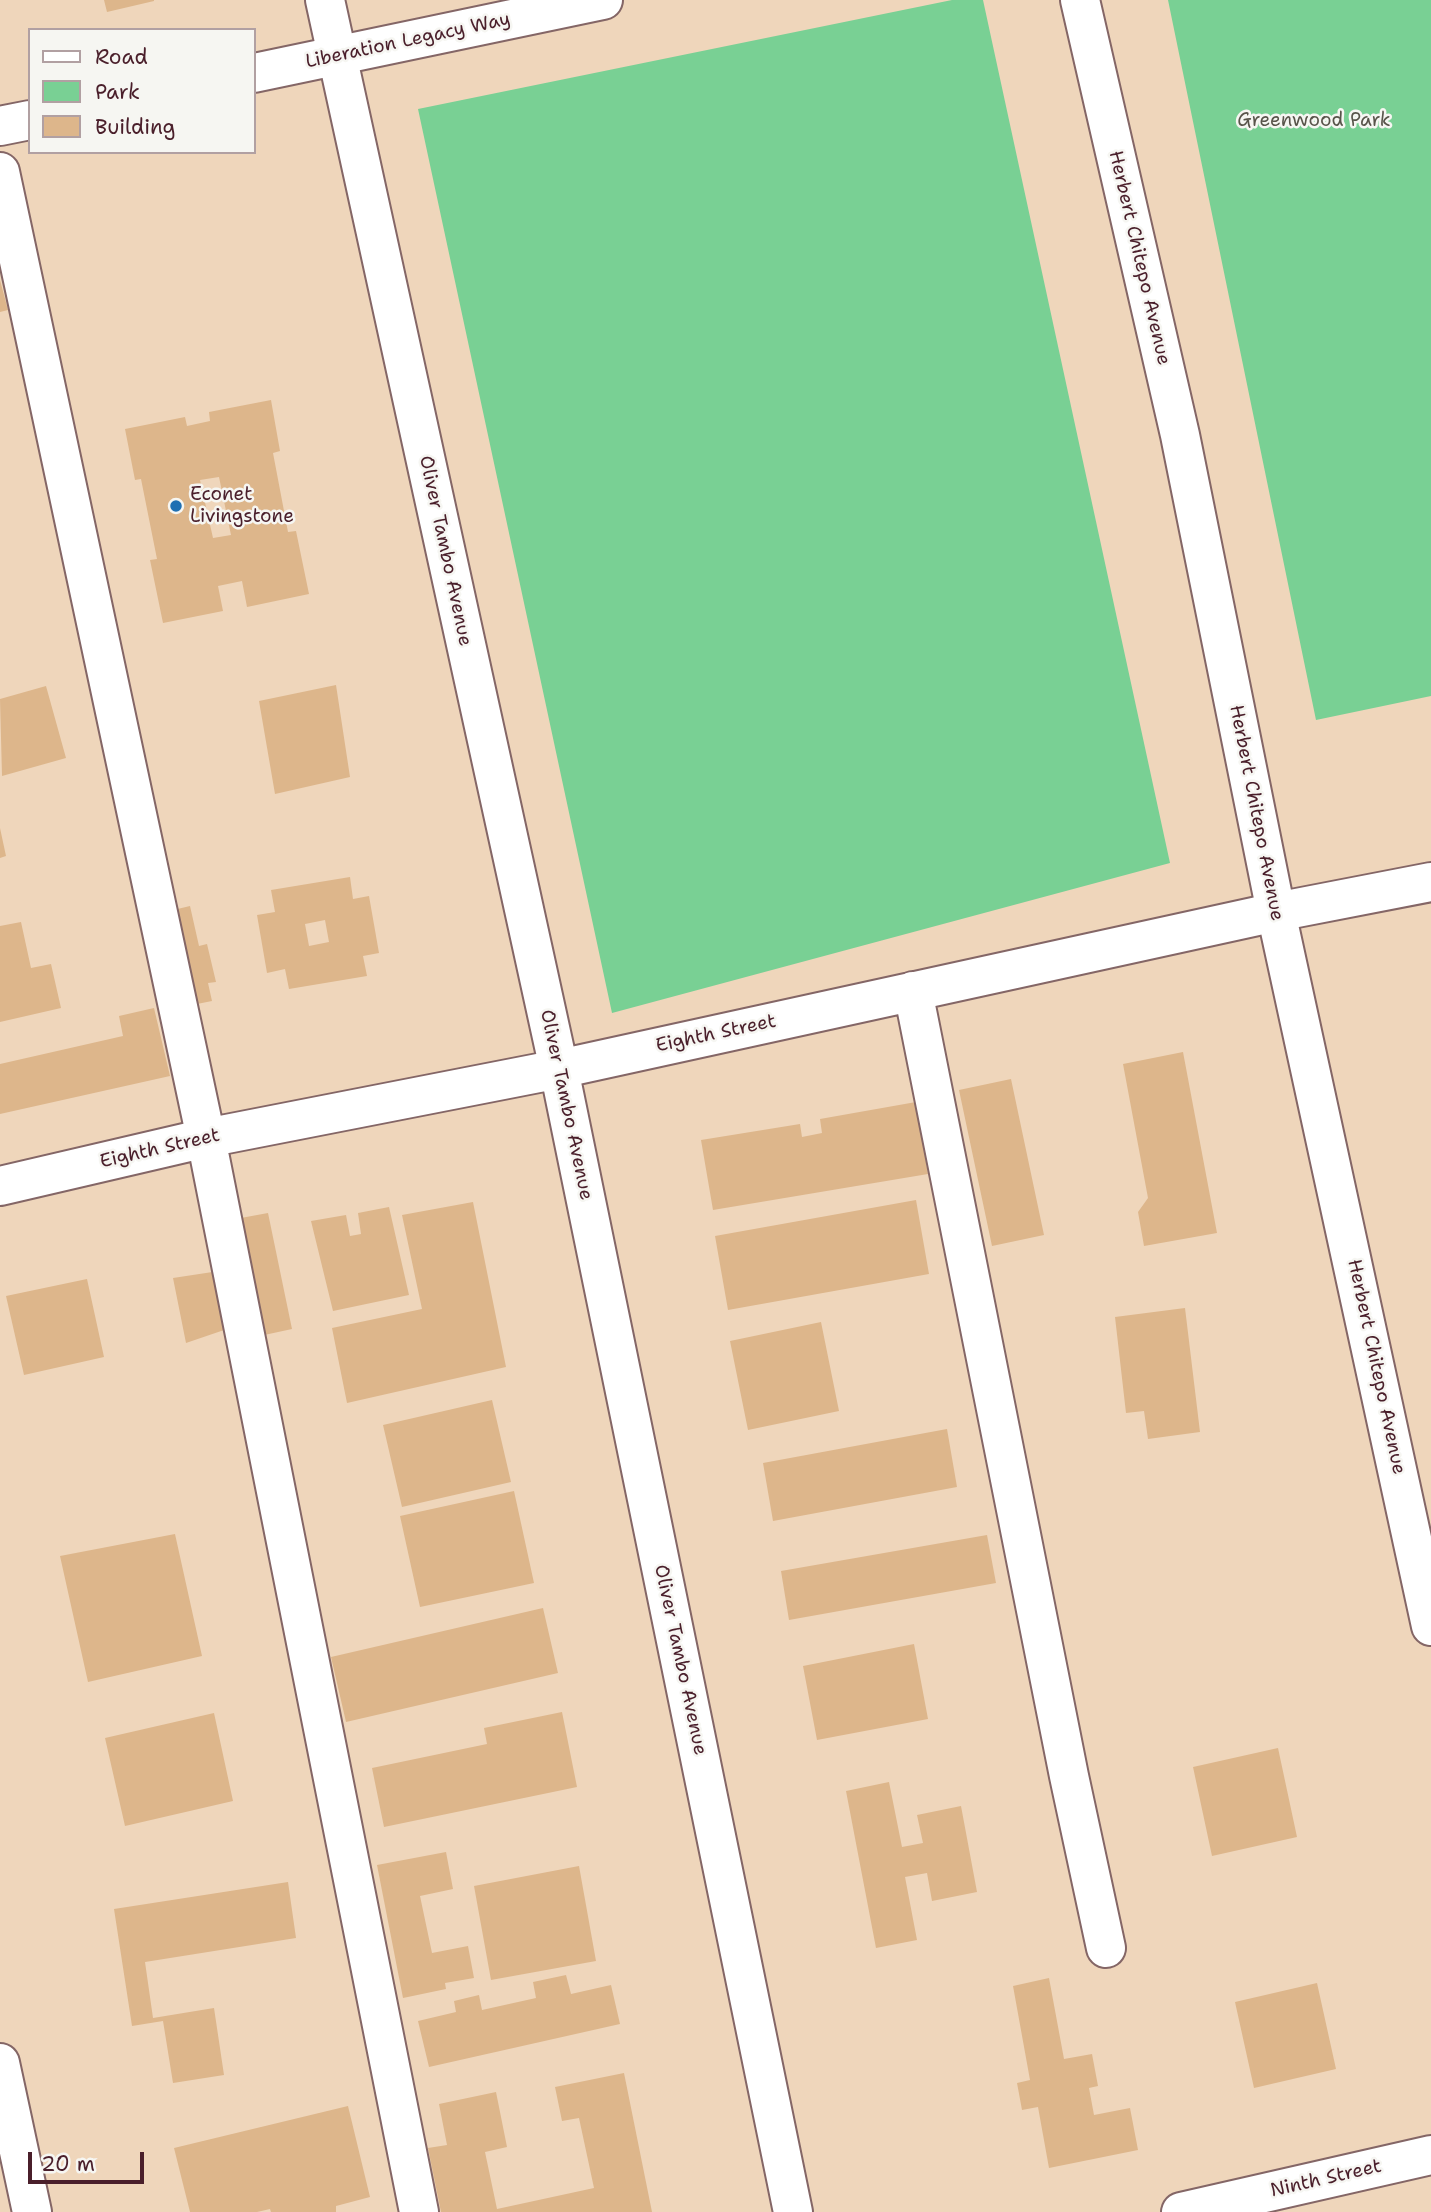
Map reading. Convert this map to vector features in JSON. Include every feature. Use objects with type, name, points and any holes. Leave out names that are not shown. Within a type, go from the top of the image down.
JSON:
[{"type":"street","name":"Oliver Tambo Avenue","points":[[325,0],[559,1069],[793,2212]]},
{"type":"street","name":"Liberation Legacy Way","points":[[256,73],[603,0]]},
{"type":"street","name":"Herbert Chitepo Avenue","points":[[1080,0],[1180,435],[1276,912],[1431,1626]]},
{"type":"street","points":[[0,126],[28,120]]},
{"type":"street","points":[[0,172],[206,1138],[419,2212]]},
{"type":"street","name":"Eighth Street","points":[[0,1186],[206,1138],[559,1069],[1276,912],[1431,882]]},
{"type":"street","points":[[913,990],[1069,1776],[1106,1948]]},
{"type":"street","points":[[0,2063],[32,2212]]},
{"type":"street","name":"Ninth Street","points":[[1181,2212],[1431,2155]]},
{"type":"shaded area","points":[[0,0],[1431,0],[1431,2212],[0,2212]]},
{"type":"green space","points":[[952,0],[983,0],[1170,863],[612,1013],[418,109]]},
{"type":"green space","name":"Greenwood Park","points":[[1168,0],[1431,0],[1431,696],[1316,720]]},
{"type":"building","points":[[104,0],[154,0],[154,1],[107,12]]},
{"type":"building","points":[[0,280],[8,310],[0,312]]},
{"type":"building","name":"Econet Livingstone","points":[[271,400],[280,451],[273,453],[288,532],[296,531],[309,594],[247,607],[242,581],[218,586],[223,611],[163,623],[150,560],[157,559],[141,479],[135,480],[125,429],[185,417],[187,426],[210,421],[209,412]],"holes":[[[219,477],[231,535],[213,538],[200,480]]]},
{"type":"building","points":[[336,685],[350,777],[275,794],[259,701]]},
{"type":"building","points":[[46,686],[66,758],[2,776],[0,699]]},
{"type":"building","points":[[0,828],[6,856],[0,858]]},
{"type":"building","points":[[350,877],[353,899],[369,896],[379,953],[363,956],[367,976],[289,989],[285,969],[267,973],[257,915],[275,912],[271,890]],"holes":[[[325,920],[329,942],[309,946],[305,924]]]},
{"type":"building","points":[[190,906],[199,946],[207,944],[216,982],[208,983],[212,1001],[187,1006],[165,912]]},
{"type":"building","points":[[21,922],[31,968],[51,964],[61,1008],[0,1022],[0,926]]},
{"type":"building","points":[[154,1008],[170,1076],[0,1114],[0,1064],[123,1036],[119,1016]]},
{"type":"building","points":[[1183,1052],[1217,1233],[1144,1246],[1138,1212],[1148,1198],[1123,1064]]},
{"type":"building","points":[[1011,1079],[1044,1235],[992,1246],[959,1090]]},
{"type":"building","points":[[916,1102],[928,1174],[713,1210],[701,1140],[800,1124],[802,1137],[822,1133],[820,1119]]},
{"type":"building","points":[[916,1200],[929,1274],[728,1310],[715,1236]]},
{"type":"building","points":[[473,1202],[506,1367],[347,1403],[332,1328],[422,1309],[402,1215]]},
{"type":"building","points":[[389,1207],[409,1295],[333,1311],[311,1221],[346,1215],[350,1236],[361,1234],[358,1213]]},
{"type":"building","points":[[268,1213],[292,1329],[255,1337],[230,1220]]},
{"type":"building","points":[[219,1271],[230,1328],[186,1343],[173,1278]]},
{"type":"building","points":[[87,1279],[104,1357],[24,1375],[6,1296]]},
{"type":"building","points":[[1185,1308],[1200,1432],[1148,1439],[1144,1411],[1126,1413],[1115,1317]]},
{"type":"building","points":[[821,1322],[839,1411],[748,1430],[730,1341]]},
{"type":"building","points":[[492,1400],[511,1482],[402,1507],[383,1425]]},
{"type":"building","points":[[947,1429],[957,1487],[773,1521],[763,1463]]},
{"type":"building","points":[[514,1491],[534,1583],[420,1607],[400,1516]]},
{"type":"building","points":[[175,1534],[202,1656],[88,1682],[60,1556]]},
{"type":"building","points":[[987,1535],[996,1583],[789,1620],[781,1571]]},
{"type":"building","points":[[543,1608],[558,1673],[346,1722],[331,1657]]},
{"type":"building","points":[[914,1644],[928,1719],[817,1740],[803,1666]]},
{"type":"building","points":[[562,1712],[577,1787],[384,1827],[372,1768],[487,1744],[484,1728]]},
{"type":"building","points":[[214,1713],[233,1801],[125,1826],[105,1738]]},
{"type":"building","points":[[1278,1748],[1297,1837],[1212,1856],[1193,1767]]},
{"type":"building","points":[[889,1782],[902,1847],[923,1843],[917,1815],[961,1806],[977,1892],[932,1901],[927,1873],[905,1877],[917,1940],[876,1948],[846,1791]]},
{"type":"building","points":[[446,1852],[453,1889],[420,1896],[432,1953],[468,1946],[474,1978],[445,1983],[446,1989],[403,1998],[377,1865]]},
{"type":"building","points":[[579,1866],[596,1961],[491,1980],[474,1886]]},
{"type":"building","points":[[288,1882],[296,1938],[145,1962],[153,2018],[214,2008],[224,2075],[173,2083],[163,2021],[132,2026],[114,1909]]},
{"type":"building","points":[[566,1975],[571,1994],[611,1985],[620,2024],[429,2067],[418,2021],[456,2012],[454,2001],[479,1995],[482,2010],[536,1998],[533,1982]]},
{"type":"building","points":[[1049,1978],[1064,2059],[1092,2054],[1098,2086],[1089,2088],[1094,2115],[1130,2108],[1138,2150],[1049,2168],[1038,2107],[1022,2110],[1017,2083],[1030,2080],[1013,1986]]},
{"type":"building","points":[[1317,1983],[1336,2069],[1254,2088],[1235,2002]]},
{"type":"building","points":[[624,2073],[652,2212],[441,2212],[428,2148],[447,2145],[439,2104],[496,2092],[507,2147],[485,2152],[497,2209],[594,2188],[579,2118],[562,2121],[555,2087]]},
{"type":"building","points":[[348,2106],[370,2197],[336,2206],[336,2212],[271,2212],[270,2209],[257,2212],[190,2212],[174,2148]]},
{"type":"place","name":"Econet Livingstone","points":[[176,506]]}]
